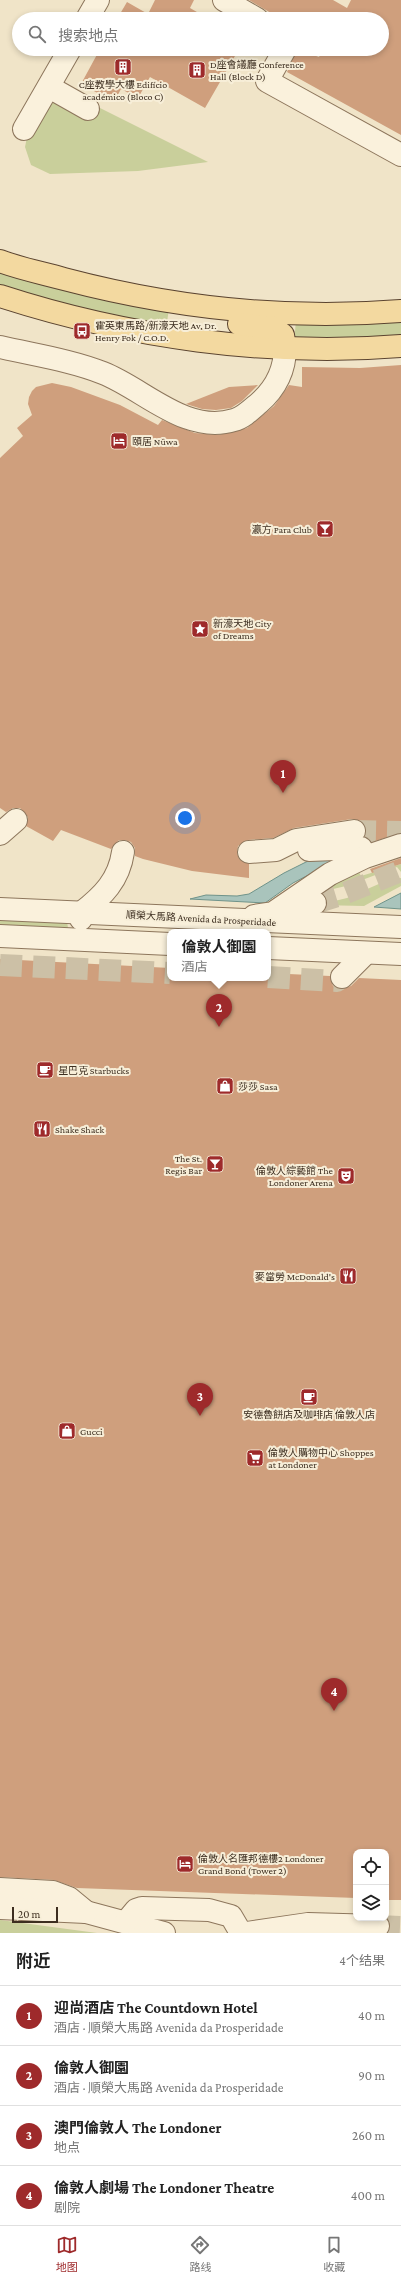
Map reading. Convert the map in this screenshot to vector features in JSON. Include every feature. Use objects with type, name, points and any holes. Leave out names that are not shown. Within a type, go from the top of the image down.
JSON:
[{"type":"main road","points":[[0,261],[94,287],[191,305],[283,313],[371,314],[401,311]]},
{"type":"main road","points":[[0,296],[128,330],[172,337],[286,348],[372,348],[401,346]]},
{"type":"main road","points":[[191,305],[201,321],[274,328],[283,336],[286,348]]},
{"type":"street","points":[[91,12],[98,0]]},
{"type":"street","points":[[224,0],[245,12]]},
{"type":"street","points":[[24,129],[66,56]]},
{"type":"street","points":[[281,56],[267,81],[401,155]]},
{"type":"street","points":[[49,86],[88,109]]},
{"type":"street","points":[[0,347],[95,370],[118,380],[174,413],[199,421],[216,422],[235,420],[252,409],[269,394],[281,375],[286,348]]},
{"type":"street","points":[[249,852],[276,850],[296,840],[358,840]]},
{"type":"street","points":[[273,913],[330,874],[365,857],[401,845]]},
{"type":"street","points":[[80,940],[81,913],[107,891],[119,871],[123,852]]},
{"type":"street","points":[[232,919],[273,913],[315,903]]},
{"type":"street","name":"順榮大馬路 Avenida da Prosperidade","points":[[0,909],[399,928]]},
{"type":"street","points":[[0,936],[167,944]]},
{"type":"street","points":[[271,948],[401,954]]},
{"type":"street","points":[[342,977],[366,953]]},
{"type":"street","points":[[0,1889],[53,1892],[61,1894],[86,1912]]},
{"type":"street","points":[[0,1908],[86,1912],[164,1933]]},
{"type":"street","points":[[126,1922],[136,1910],[142,1908],[209,1910],[230,1916],[241,1933]]},
{"type":"street","points":[[247,1933],[308,1924],[378,1926]]},
{"type":"green space","points":[[52,93],[98,107],[208,162],[138,171],[50,174],[31,165],[25,147],[27,137]]},
{"type":"green space","points":[[0,267],[169,308],[166,330],[0,288]]},
{"type":"green space","points":[[401,320],[401,339],[294,341],[296,321]]},
{"type":"green space","points":[[401,864],[401,872],[397,867],[346,886],[320,892],[357,868],[361,876]]},
{"type":"green space","points":[[401,878],[401,886],[364,906],[318,905],[347,898],[390,879]]},
{"type":"green space","points":[[0,916],[67,921],[68,928],[67,931],[0,929]]},
{"type":"green space","points":[[0,1920],[97,1933],[0,1933]]},
{"type":"water","points":[[347,855],[293,883],[265,903],[190,899],[206,895],[237,896],[249,894],[284,873],[314,858]]},
{"type":"water","points":[[401,893],[401,909],[374,907]]},
{"type":"building","points":[[155,0],[194,0],[190,8],[197,12],[149,12]]},
{"type":"building","points":[[249,0],[333,0],[347,8],[351,0],[401,0],[401,135],[287,72],[294,56],[389,56],[389,12],[269,12]]},
{"type":"building","points":[[127,2],[144,12],[121,12]]},
{"type":"building","points":[[96,56],[235,56],[205,108],[150,77],[138,98],[121,89],[114,102],[81,84]]},
{"type":"building","name":"新濠天地 City of Dreams","points":[[401,365],[401,833],[372,842],[365,836],[366,829],[363,823],[352,819],[294,828],[273,838],[248,840],[238,846],[237,853],[239,859],[249,864],[249,878],[192,871],[143,859],[135,856],[135,848],[131,842],[125,840],[119,840],[111,849],[61,830],[53,841],[26,826],[28,817],[20,808],[13,808],[6,812],[0,808],[0,458],[23,436],[17,428],[32,415],[28,404],[32,391],[36,387],[52,383],[71,387],[120,405],[158,425],[162,420],[195,433],[218,435],[247,428],[274,406],[289,385],[302,387],[302,367],[360,368]]},
{"type":"building","points":[[258,385],[242,401],[231,408],[216,410],[202,409],[186,404],[229,387]]},
{"type":"building","points":[[401,858],[401,864],[372,873],[370,869]]},
{"type":"building","points":[[0,959],[167,968],[167,981],[271,981],[271,973],[330,976],[333,986],[339,989],[351,986],[359,978],[401,980],[401,1900],[389,1900],[389,1849],[353,1849],[353,1898],[77,1888],[54,1880],[0,1877]]},
{"type":"tunnel","points":[[354,831],[401,832]]},
{"type":"tunnel","points":[[315,903],[338,896],[401,871]]},
{"type":"tunnel","points":[[0,965],[167,973]]},
{"type":"tunnel","points":[[271,977],[337,981],[342,977]]},
{"type":"tunnel","points":[[378,1926],[401,1927]]},
{"type":"place","name":"C座教學大樓 Edifício académico (Bloco C)","points":[[123,67]]},
{"type":"place","name":"D座會議廳 Conference Hall (Block D)","points":[[197,70]]},
{"type":"place","name":"霍英東馬路/新濠天地 Av. Dr. Henry Fok / C.O.D.","points":[[82,331]]},
{"type":"place","name":"頤居 Nüwa","points":[[119,441]]},
{"type":"place","name":"瀛方 Para Club","points":[[325,529]]},
{"type":"place","name":"新濠天地 City of Dreams","points":[[200,629]]},
{"type":"place","name":"迎尚酒店 The Countdown Hotel","points":[[283,793]]},
{"type":"place","name":"倫敦人御園","points":[[219,1027]]},
{"type":"place","name":"星巴克 Starbucks","points":[[45,1070]]},
{"type":"place","name":"莎莎 Sasa","points":[[225,1086]]},
{"type":"place","name":"Shake Shack","points":[[42,1129]]},
{"type":"place","name":"The St. Regis Bar","points":[[215,1164]]},
{"type":"place","name":"倫敦人綜藝館 The Londoner Arena","points":[[346,1176]]},
{"type":"place","name":"麥當勞 McDonald's","points":[[348,1276]]},
{"type":"place","name":"安德魯餅店及咖啡店 倫敦人店","points":[[309,1397]]},
{"type":"place","name":"澳門倫敦人 The Londoner","points":[[200,1416]]},
{"type":"place","name":"Gucci","points":[[67,1431]]},
{"type":"place","name":"倫敦人購物中心 Shoppes at Londoner","points":[[255,1458]]},
{"type":"place","name":"倫敦人劇場 The Londoner Theatre","points":[[334,1711]]},
{"type":"place","name":"倫敦人名匯邦德樓2 Londoner Grand Bond (Tower 2)","points":[[185,1864]]}]
